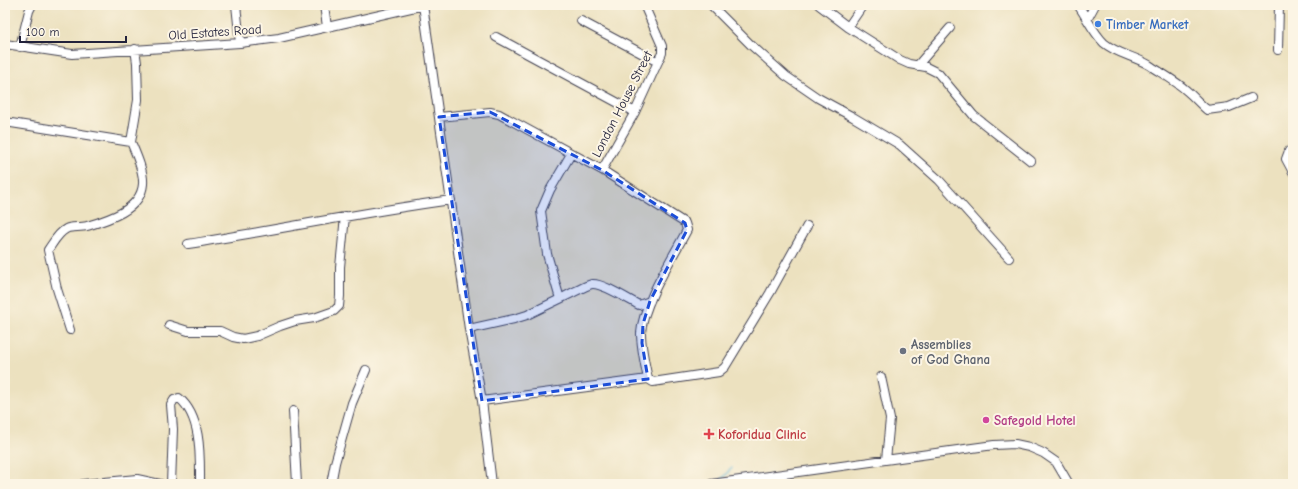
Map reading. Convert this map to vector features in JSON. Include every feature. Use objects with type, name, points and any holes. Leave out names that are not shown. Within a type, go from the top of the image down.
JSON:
[{"type":"street","points":[[20,47],[29,11],[32,5]]},
{"type":"street","points":[[236,5],[240,43]]},
{"type":"street","points":[[324,5],[327,26]]},
{"type":"street","points":[[424,5],[450,200],[469,329],[482,401],[492,484]]},
{"type":"street","name":"Old Estates Road","points":[[5,44],[72,54],[240,43],[278,38],[424,5]]},
{"type":"street","name":"London House Street","points":[[602,170],[635,112],[662,53],[662,46],[644,5]]},
{"type":"street","points":[[711,5],[751,45],[786,76],[818,98],[853,117],[900,146],[939,180],[1009,258]]},
{"type":"street","points":[[819,5],[848,27],[900,60],[917,66],[926,67],[938,73],[974,116],[1031,161]]},
{"type":"street","points":[[848,27],[864,5]]},
{"type":"street","points":[[1078,5],[1088,18],[1094,32],[1105,43],[1119,53],[1146,63],[1163,74],[1186,91],[1207,110],[1229,107],[1251,98]]},
{"type":"street","points":[[1088,18],[1095,5]]},
{"type":"street","points":[[1278,50],[1279,5]]},
{"type":"street","points":[[581,21],[658,62]]},
{"type":"street","points":[[917,66],[950,28]]},
{"type":"street","points":[[496,37],[635,112]]},
{"type":"street","points":[[70,330],[57,289],[48,250],[60,233],[67,228],[82,227],[112,218],[132,206],[140,194],[143,184],[139,164],[131,142],[138,100],[135,49]]},
{"type":"street","points":[[439,117],[494,112],[602,170],[685,223],[687,230],[650,301],[641,333],[644,362],[648,379]]},
{"type":"street","points":[[5,122],[131,142]]},
{"type":"street","points":[[1293,150],[1289,151],[1286,159],[1293,172]]},
{"type":"street","points":[[560,299],[547,254],[541,211],[550,190],[571,154]]},
{"type":"street","points":[[188,244],[264,232],[345,216],[450,200]]},
{"type":"street","points":[[169,325],[188,331],[220,331],[232,337],[243,339],[256,336],[295,321],[314,318],[334,311],[338,306],[340,296],[340,267],[345,216]]},
{"type":"street","points":[[482,401],[648,379],[653,382],[719,372],[725,367],[770,293],[807,226]]},
{"type":"street","points":[[469,329],[527,315],[592,284],[613,291],[640,304],[650,301]]},
{"type":"street","points":[[331,484],[335,463],[352,404],[366,370]]},
{"type":"street","points":[[881,377],[890,419],[886,460]]},
{"type":"street","points":[[171,484],[173,429],[171,404],[174,400],[180,398],[184,402],[198,431],[200,484]]},
{"type":"street","points":[[293,411],[297,484]]},
{"type":"street","points":[[713,484],[994,445],[1015,444],[1029,447],[1043,453],[1056,462],[1069,484]]},
{"type":"street","points":[[82,484],[137,478],[160,484]]},
{"type":"highlighted area","points":[[490,112],[602,170],[685,223],[687,230],[650,301],[643,324],[642,343],[648,379],[482,401],[439,117]]},
{"type":"waterway","points":[[722,479],[732,468]]},
{"type":"place","name":"Timber Market","points":[[1098,24]]},
{"type":"place","name":"Assemblies of God Ghana","points":[[903,351]]},
{"type":"place","name":"Safegold Hotel","points":[[986,420]]},
{"type":"place","name":"Koforidua Clinic","points":[[709,434]]}]
